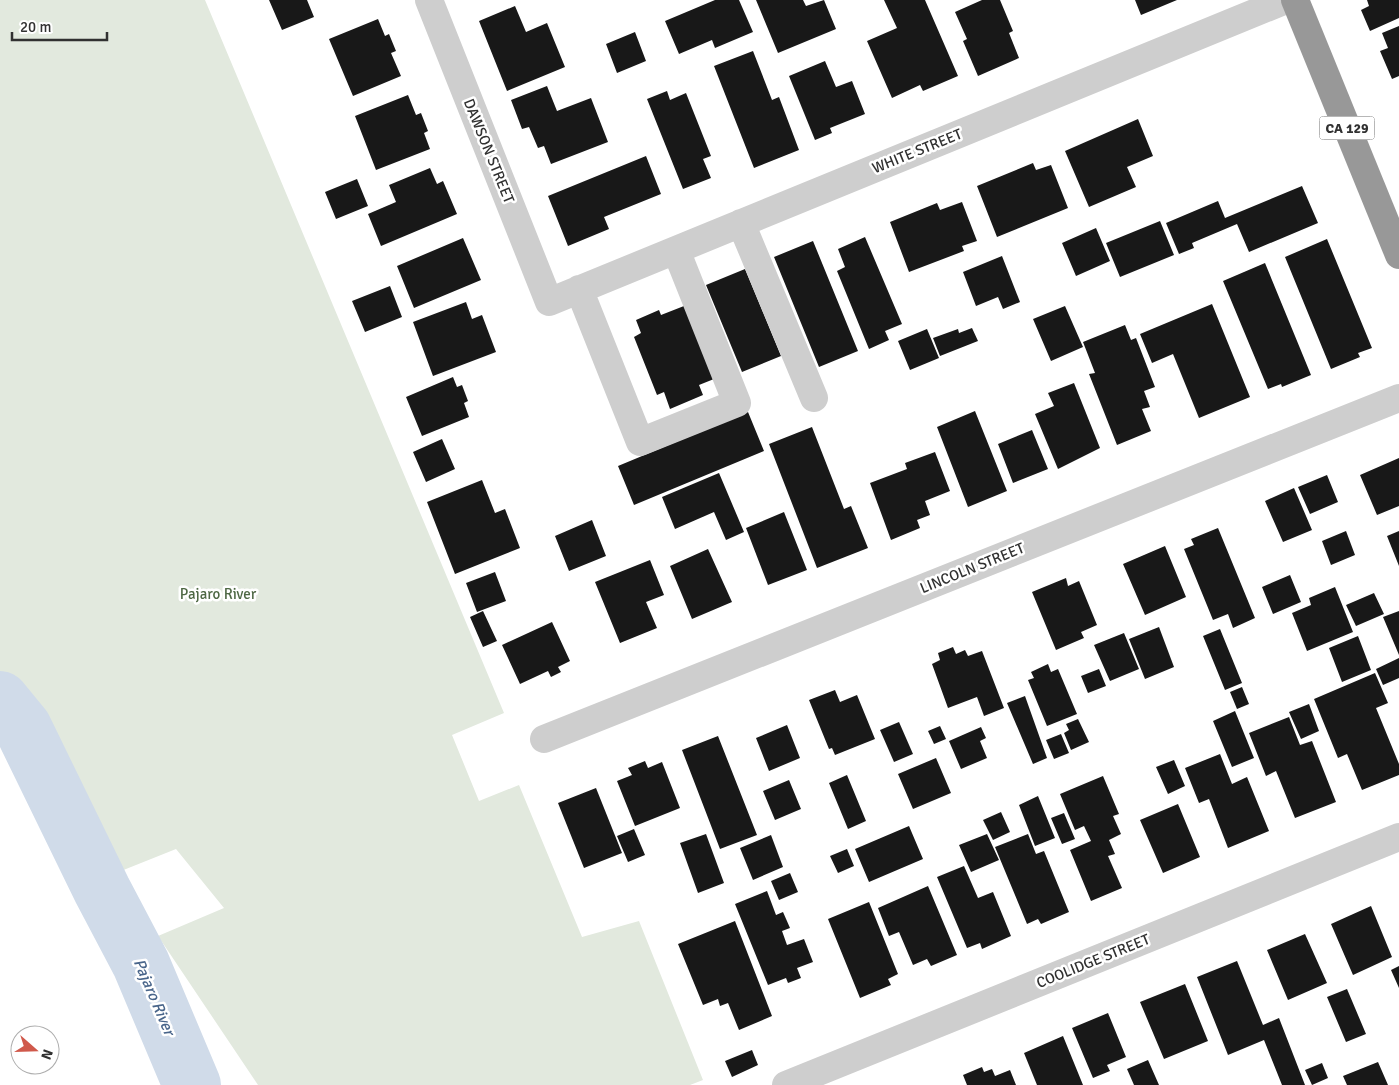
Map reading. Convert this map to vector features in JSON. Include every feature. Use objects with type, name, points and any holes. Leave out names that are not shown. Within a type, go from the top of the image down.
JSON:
[{"type":"highway","name":"CA 129","points":[[1295,0],[1399,256]]},
{"type":"street","name":"DAWSON STREET","points":[[429,0],[549,302]]},
{"type":"street","name":"WHITE STREET","points":[[549,302],[1286,0]]},
{"type":"street","points":[[741,223],[814,398]]},
{"type":"street","points":[[579,289],[640,442],[737,403],[676,250]]},
{"type":"street","name":"LINCOLN STREET","points":[[544,739],[1399,398]]},
{"type":"street","name":"COOLIDGE STREET","points":[[786,1085],[1399,837]]},
{"type":"green space","name":"Pajaro River","points":[[0,0],[205,0],[504,713],[452,735],[479,801],[519,785],[582,937],[639,921],[703,1080],[690,1085],[258,1085],[158,936],[224,908],[176,849],[116,873],[0,703]]},
{"type":"building","points":[[269,0],[307,0],[314,17],[282,30]]},
{"type":"building","points":[[715,0],[739,0],[753,32],[715,48],[712,40],[679,54],[665,21]]},
{"type":"building","points":[[756,0],[803,0],[806,6],[824,0],[836,29],[778,53]]},
{"type":"building","points":[[884,0],[925,0],[958,76],[923,91],[920,85],[892,98],[867,41],[897,28]]},
{"type":"building","points":[[982,0],[1000,0],[1013,31],[1009,33],[1019,58],[978,76],[963,41],[967,39],[955,12]]},
{"type":"building","points":[[1135,0],[1177,0],[1141,15]]},
{"type":"building","points":[[1367,0],[1399,0],[1399,18],[1370,31],[1361,10],[1369,6]]},
{"type":"building","points":[[515,6],[526,32],[547,23],[565,67],[507,91],[479,21]]},
{"type":"building","points":[[378,19],[385,36],[389,34],[396,51],[391,53],[401,76],[353,96],[329,39]]},
{"type":"building","points":[[1399,26],[1399,76],[1392,79],[1380,51],[1388,48],[1382,33]]},
{"type":"building","points":[[635,32],[646,61],[617,73],[606,44]]},
{"type":"building","points":[[753,51],[772,100],[779,97],[799,150],[754,168],[714,66]]},
{"type":"building","points":[[825,61],[836,87],[852,81],[865,114],[830,128],[832,133],[815,140],[789,76]]},
{"type":"building","points":[[547,86],[557,111],[591,98],[608,142],[551,164],[544,146],[538,148],[529,127],[522,129],[511,100]]},
{"type":"building","points":[[667,91],[670,100],[686,93],[711,156],[703,159],[711,178],[683,189],[647,99]]},
{"type":"building","points":[[408,95],[416,115],[421,113],[428,131],[424,133],[430,149],[376,170],[355,116]]},
{"type":"building","points":[[1138,119],[1153,156],[1127,167],[1136,187],[1089,207],[1065,151]]},
{"type":"building","points":[[646,156],[661,194],[604,217],[609,229],[568,246],[548,196]]},
{"type":"building","points":[[1033,163],[1036,170],[1051,165],[1068,208],[997,237],[977,186]]},
{"type":"building","points":[[430,168],[437,184],[443,181],[457,214],[381,246],[368,214],[396,202],[389,185]]},
{"type":"building","points":[[357,179],[368,206],[336,219],[325,192]]},
{"type":"building","points":[[1302,186],[1318,223],[1249,252],[1237,224],[1192,243],[1194,248],[1179,254],[1166,223],[1218,201],[1225,218]]},
{"type":"building","points":[[962,202],[977,241],[962,246],[964,251],[909,272],[890,222],[937,203],[940,210]]},
{"type":"building","points":[[1160,221],[1174,255],[1120,277],[1106,243]]},
{"type":"building","points":[[1096,228],[1110,261],[1076,276],[1062,243]]},
{"type":"building","points":[[865,237],[902,324],[885,331],[889,340],[869,349],[837,271],[845,267],[838,249]]},
{"type":"building","points":[[463,238],[481,280],[414,308],[397,266]]},
{"type":"building","points":[[1327,239],[1372,348],[1358,353],[1360,357],[1331,369],[1285,257]]},
{"type":"building","points":[[813,241],[858,351],[819,367],[774,257]]},
{"type":"building","points":[[1002,256],[1020,302],[1003,309],[998,297],[976,306],[963,272]]},
{"type":"building","points":[[1265,263],[1311,375],[1282,387],[1281,384],[1268,389],[1223,281]]},
{"type":"building","points":[[745,269],[781,356],[742,372],[706,285]]},
{"type":"building","points":[[390,286],[402,317],[365,332],[352,301]]},
{"type":"building","points":[[466,302],[472,319],[482,315],[496,352],[433,376],[413,322]]},
{"type":"building","points":[[1212,304],[1250,397],[1199,418],[1173,354],[1152,363],[1140,334]]},
{"type":"building","points":[[684,306],[714,379],[699,385],[703,395],[670,409],[664,392],[657,395],[634,337],[641,333],[636,320],[659,310],[661,315]]},
{"type":"building","points":[[1065,306],[1083,347],[1051,361],[1033,319]]},
{"type":"building","points":[[1125,325],[1131,340],[1136,338],[1155,387],[1144,391],[1150,407],[1142,409],[1151,431],[1117,445],[1089,374],[1095,373],[1083,342]]},
{"type":"building","points":[[972,328],[978,341],[940,356],[933,338],[958,329],[959,333]]},
{"type":"building","points":[[927,329],[939,358],[910,370],[898,341]]},
{"type":"building","points":[[453,377],[457,387],[462,385],[468,401],[464,403],[469,417],[422,436],[406,397]]},
{"type":"building","points":[[1074,383],[1100,448],[1058,469],[1035,414],[1054,406],[1048,393]]},
{"type":"building","points":[[975,411],[1007,491],[968,507],[937,427]]},
{"type":"building","points":[[748,412],[764,451],[634,505],[618,466]]},
{"type":"building","points":[[812,427],[844,509],[851,506],[868,548],[817,568],[769,444]]},
{"type":"building","points":[[1032,430],[1048,469],[1013,483],[998,444]]},
{"type":"building","points":[[442,439],[455,469],[426,482],[413,452]]},
{"type":"building","points":[[935,452],[950,491],[925,501],[930,515],[917,520],[920,528],[891,540],[870,483],[907,469],[905,463]]},
{"type":"building","points":[[1399,458],[1399,506],[1377,515],[1360,475]]},
{"type":"building","points":[[719,473],[744,532],[726,540],[714,512],[675,529],[662,497]]},
{"type":"building","points":[[1327,475],[1338,502],[1310,514],[1298,487]]},
{"type":"building","points":[[482,480],[495,513],[505,509],[520,548],[455,574],[427,502]]},
{"type":"building","points":[[1294,488],[1312,530],[1283,542],[1265,501]]},
{"type":"building","points":[[784,512],[807,570],[768,585],[746,528]]},
{"type":"building","points":[[592,520],[606,556],[569,571],[555,536]]},
{"type":"building","points":[[1218,528],[1255,618],[1233,628],[1228,614],[1213,620],[1184,549],[1194,545],[1191,539]]},
{"type":"building","points":[[1346,531],[1355,555],[1331,565],[1322,541]]},
{"type":"building","points":[[1399,531],[1399,566],[1387,536]]},
{"type":"building","points":[[1165,546],[1186,597],[1145,615],[1123,564]]},
{"type":"building","points":[[708,549],[732,602],[692,619],[670,566]]},
{"type":"building","points":[[650,560],[664,595],[646,602],[657,628],[620,643],[595,582]]},
{"type":"building","points":[[495,572],[506,601],[477,612],[466,583]]},
{"type":"building","points":[[1290,575],[1301,602],[1273,614],[1262,587]]},
{"type":"building","points":[[1066,578],[1068,586],[1079,581],[1097,625],[1081,632],[1084,638],[1056,650],[1032,592]]},
{"type":"building","points":[[1335,587],[1353,632],[1307,651],[1292,613],[1311,605],[1309,598]]},
{"type":"building","points":[[1374,593],[1384,614],[1356,626],[1346,605]]},
{"type":"building","points":[[483,611],[497,641],[483,647],[470,617]]},
{"type":"building","points":[[1399,611],[1399,655],[1383,617]]},
{"type":"building","points":[[552,622],[570,661],[558,667],[561,672],[551,677],[548,671],[520,684],[502,645]]},
{"type":"building","points":[[1159,627],[1174,667],[1145,679],[1129,639]]},
{"type":"building","points":[[1220,629],[1242,683],[1225,690],[1203,636]]},
{"type":"building","points":[[1124,633],[1139,669],[1110,681],[1094,645]]},
{"type":"building","points":[[1358,636],[1371,670],[1342,682],[1329,648]]},
{"type":"building","points":[[953,647],[956,654],[965,650],[968,656],[982,651],[1004,708],[984,716],[977,697],[948,708],[932,664],[940,660],[938,653]]},
{"type":"building","points":[[1399,658],[1399,678],[1383,685],[1376,669]]},
{"type":"building","points":[[1048,664],[1051,672],[1058,669],[1077,714],[1047,726],[1028,680],[1034,678],[1031,672]]},
{"type":"building","points":[[1099,669],[1106,686],[1088,693],[1081,676]]},
{"type":"building","points":[[1375,673],[1388,703],[1376,708],[1399,764],[1399,775],[1362,790],[1347,754],[1338,758],[1314,699]]},
{"type":"building","points":[[1242,687],[1249,704],[1237,709],[1230,692]]},
{"type":"building","points":[[835,690],[840,702],[857,695],[875,739],[835,755],[832,748],[829,749],[809,700]]},
{"type":"building","points":[[1025,696],[1047,758],[1033,764],[1007,703]]},
{"type":"building","points":[[1309,704],[1319,731],[1301,739],[1289,712]]},
{"type":"building","points":[[1235,711],[1254,758],[1232,767],[1213,721]]},
{"type":"building","points":[[1289,717],[1300,745],[1312,741],[1336,802],[1295,818],[1276,771],[1266,776],[1249,733]]},
{"type":"building","points":[[1078,719],[1089,742],[1071,750],[1064,733],[1069,730],[1066,724]]},
{"type":"building","points":[[899,722],[913,754],[894,762],[880,730]]},
{"type":"building","points":[[787,725],[800,758],[769,771],[756,738]]},
{"type":"building","points":[[940,726],[946,739],[934,744],[928,731]]},
{"type":"building","points":[[981,727],[986,738],[980,741],[987,758],[961,769],[949,741]]},
{"type":"building","points":[[1061,734],[1069,753],[1054,759],[1046,740]]},
{"type":"building","points":[[718,736],[757,835],[720,849],[682,750]]},
{"type":"building","points":[[1220,754],[1232,784],[1247,777],[1269,831],[1228,848],[1209,799],[1199,803],[1185,768]]},
{"type":"building","points":[[936,758],[951,793],[913,809],[898,774]]},
{"type":"building","points":[[1174,760],[1185,786],[1168,794],[1156,767]]},
{"type":"building","points":[[645,761],[648,768],[662,762],[680,808],[635,826],[617,781],[632,775],[628,768]]},
{"type":"building","points":[[847,775],[866,821],[848,829],[829,783]]},
{"type":"building","points":[[1103,776],[1119,814],[1113,816],[1121,834],[1109,840],[1115,854],[1108,856],[1122,888],[1091,901],[1070,850],[1091,841],[1084,826],[1075,830],[1060,794]]},
{"type":"building","points":[[789,780],[801,809],[775,820],[763,791]]},
{"type":"building","points":[[596,788],[622,853],[584,868],[558,803]]},
{"type":"building","points":[[1038,796],[1055,838],[1035,846],[1019,805]]},
{"type":"building","points":[[1178,804],[1200,857],[1163,873],[1140,820]]},
{"type":"building","points":[[1001,812],[1010,832],[993,840],[983,820]]},
{"type":"building","points":[[1064,813],[1075,839],[1062,844],[1051,818]]},
{"type":"building","points":[[909,826],[923,859],[869,882],[855,849]]},
{"type":"building","points":[[634,829],[645,855],[628,862],[617,836]]},
{"type":"building","points":[[706,834],[724,883],[698,893],[680,843]]},
{"type":"building","points":[[987,834],[999,860],[971,872],[959,845]]},
{"type":"building","points":[[1028,834],[1036,854],[1044,851],[1069,912],[1041,924],[1038,919],[1027,924],[995,847]]},
{"type":"building","points":[[771,835],[783,867],[753,880],[740,848]]},
{"type":"building","points":[[847,849],[854,866],[838,873],[830,856]]},
{"type":"building","points":[[964,866],[978,898],[993,892],[1011,936],[982,949],[980,943],[967,948],[937,877]]},
{"type":"building","points":[[790,873],[798,892],[779,900],[771,881]]},
{"type":"building","points":[[928,886],[957,955],[931,966],[927,959],[913,965],[899,932],[889,936],[878,908]]},
{"type":"building","points":[[767,891],[776,915],[783,912],[790,928],[782,931],[787,945],[804,939],[813,962],[797,968],[801,978],[788,983],[786,978],[768,985],[735,904]]},
{"type":"building","points":[[869,902],[898,974],[888,979],[891,985],[860,998],[828,919]]},
{"type":"building","points":[[1371,906],[1392,957],[1353,975],[1331,924]]},
{"type":"building","points":[[735,921],[772,1016],[739,1030],[728,1003],[720,1006],[718,999],[703,1005],[678,944]]},
{"type":"building","points":[[1305,934],[1327,983],[1288,1000],[1267,950]]},
{"type":"building","points":[[1237,961],[1263,1025],[1279,1018],[1305,1085],[1282,1085],[1264,1040],[1228,1055],[1197,977]]},
{"type":"building","points":[[1399,966],[1399,988],[1391,970]]},
{"type":"building","points":[[1185,984],[1208,1041],[1164,1059],[1140,1002]]},
{"type":"building","points":[[1347,989],[1366,1034],[1346,1042],[1327,997]]},
{"type":"building","points":[[1108,1013],[1126,1057],[1107,1065],[1110,1071],[1093,1078],[1072,1028]]},
{"type":"building","points":[[1063,1036],[1083,1085],[1037,1085],[1024,1053]]},
{"type":"building","points":[[752,1050],[758,1065],[732,1077],[725,1061]]},
{"type":"building","points":[[1148,1060],[1159,1085],[1134,1085],[1127,1069]]},
{"type":"building","points":[[1378,1062],[1388,1085],[1347,1085],[1343,1076]]},
{"type":"building","points":[[1322,1063],[1328,1078],[1312,1085],[1305,1070]]},
{"type":"building","points":[[982,1067],[984,1072],[992,1069],[995,1076],[1010,1070],[1016,1085],[967,1085],[963,1075]]},
{"type":"waterway","name":"Pajaro River","points":[[0,700],[23,728],[102,890],[141,964],[192,1085]]}]
